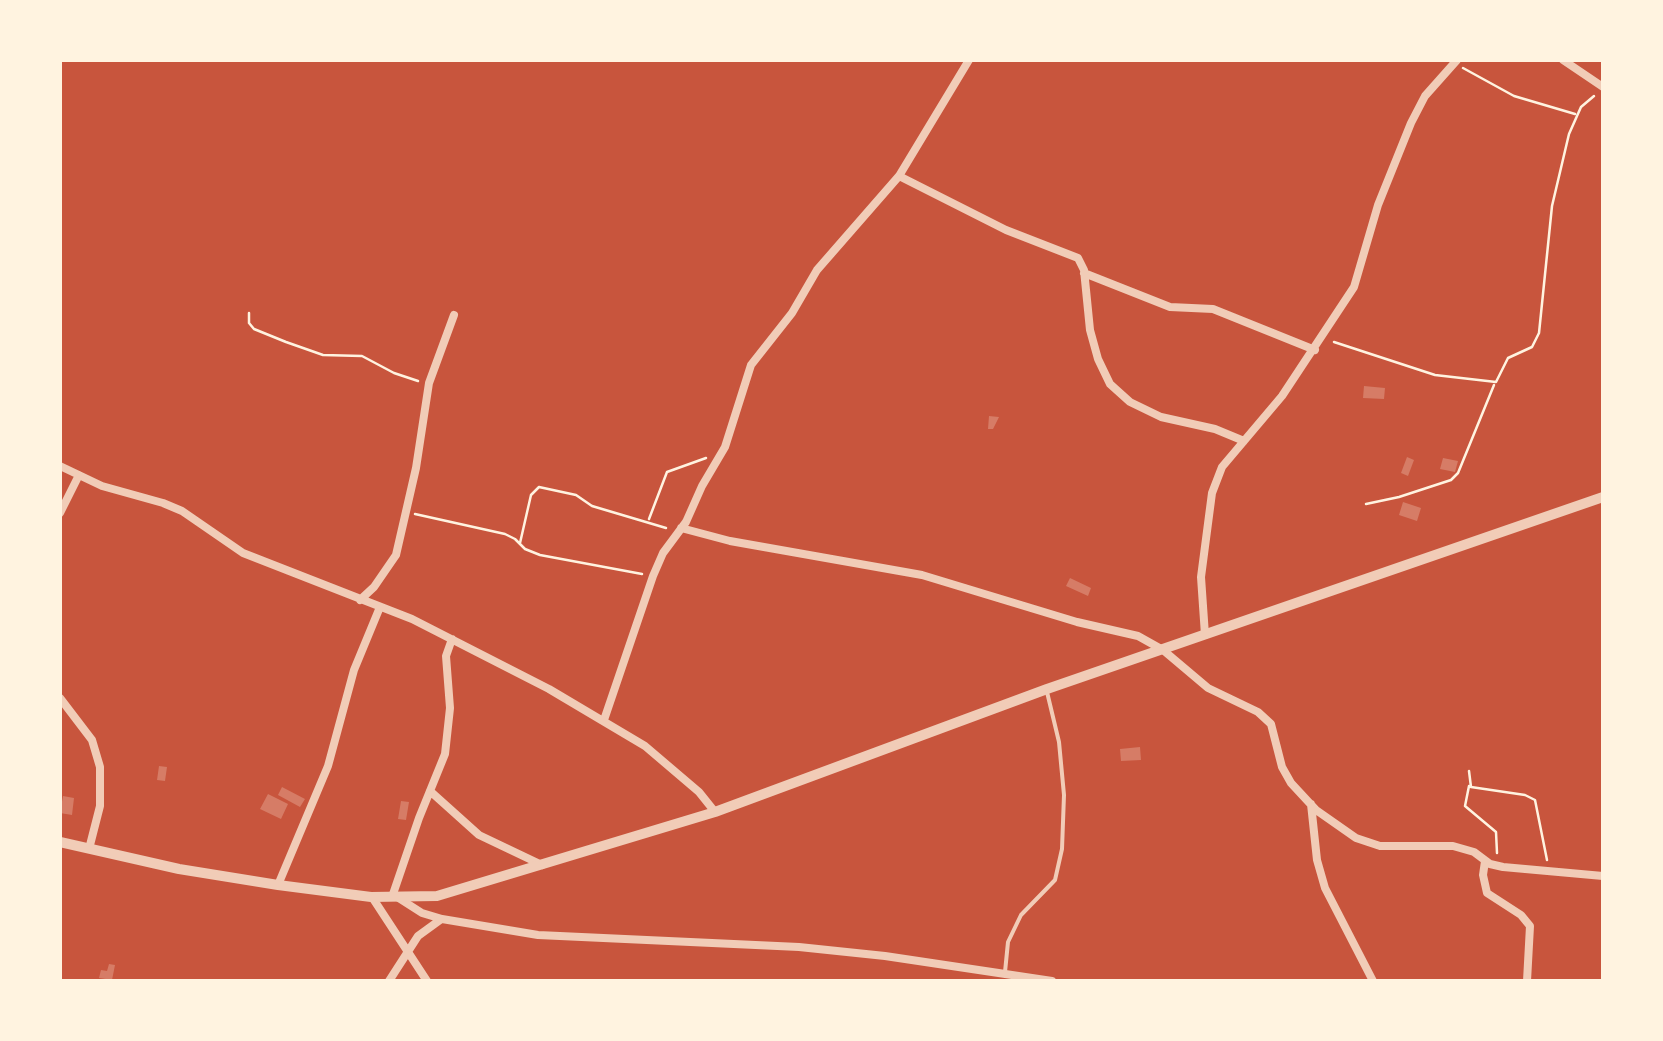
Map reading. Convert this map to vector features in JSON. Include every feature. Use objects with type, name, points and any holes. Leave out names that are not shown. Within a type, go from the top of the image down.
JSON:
[{"type":"street","points":[[604,720],[653,576],[722,454],[751,365],[792,313],[817,270],[900,176],[969,60]]},
{"type":"street","points":[[1563,60],[1603,90]]},
{"type":"street","points":[[1205,635],[1201,577],[1212,493],[1222,467],[1316,350],[1354,287],[1378,205],[1411,123],[1424,96],[1455,61]]},
{"type":"street","points":[[900,176],[1006,230],[1078,258],[1084,273],[1090,330],[1110,384],[1130,402],[1160,416],[1215,429],[1244,441]]},
{"type":"street","points":[[1084,273],[1170,308],[1213,310],[1316,350]]},
{"type":"street","points":[[360,600],[374,588],[396,554],[408,512],[429,382],[454,315]]},
{"type":"street","points":[[60,466],[102,486],[164,503],[243,553],[452,639],[604,720],[658,757],[715,812]]},
{"type":"street","points":[[60,513],[79,475]]},
{"type":"street","points":[[60,842],[278,886],[372,897],[437,896],[715,812],[1047,689],[1603,497]]},
{"type":"street","points":[[679,530],[922,576],[1138,636],[1163,650],[1208,688],[1258,712],[1271,724],[1290,783],[1356,838],[1380,846],[1465,848],[1496,866],[1603,876]]},
{"type":"street","points":[[278,886],[328,766],[354,670],[380,608]]},
{"type":"street","points":[[394,897],[445,754],[450,708],[446,656],[452,639]]},
{"type":"street","points":[[60,698],[92,740],[100,767],[100,806],[89,849]]},
{"type":"street","points":[[430,791],[478,835],[542,866]]},
{"type":"street","points":[[1311,804],[1317,860],[1325,888],[1373,981]]},
{"type":"street","points":[[1485,861],[1488,893],[1521,914],[1530,926],[1526,981]]},
{"type":"street","points":[[372,897],[427,981]]},
{"type":"street","points":[[394,897],[442,920],[538,935],[799,948],[1052,981]]},
{"type":"street","points":[[390,981],[428,926],[442,920]]},
{"type":"lane","points":[[1004,972],[1008,942],[1021,915],[1055,880],[1062,849],[1064,795],[1059,742],[1047,689]]},
{"type":"path","points":[[1455,61],[1496,88],[1577,114]]},
{"type":"path","points":[[1366,504],[1400,498],[1451,480],[1508,358],[1532,347],[1539,333],[1552,206],[1577,114],[1590,97],[1603,90]]},
{"type":"path","points":[[250,313],[249,323],[254,328],[286,342],[323,355],[362,356],[394,373],[429,382]]},
{"type":"path","points":[[1322,338],[1434,375],[1494,382]]},
{"type":"path","points":[[648,522],[667,472],[722,454]]},
{"type":"path","points":[[520,543],[531,496],[539,487],[576,495],[592,506],[679,530]]},
{"type":"path","points":[[408,512],[505,534],[540,555],[653,576]]},
{"type":"path","points":[[1469,771],[1466,806],[1496,832],[1496,866]]},
{"type":"path","points":[[1470,784],[1525,794],[1535,800],[1550,872]]},
{"type":"building","points":[[1364,386],[1385,388],[1384,399],[1363,398]]},
{"type":"building","points":[[989,416],[999,417],[993,429],[988,429]]},
{"type":"building","points":[[1407,457],[1414,460],[1408,476],[1401,473]]},
{"type":"building","points":[[1443,458],[1458,461],[1455,472],[1440,469]]},
{"type":"building","points":[[1403,502],[1421,508],[1417,521],[1399,515]]},
{"type":"building","points":[[1070,578],[1091,588],[1088,596],[1066,586]]},
{"type":"building","points":[[1140,747],[1141,760],[1121,761],[1120,749]]},
{"type":"building","points":[[159,766],[167,767],[165,781],[157,780]]},
{"type":"building","points":[[282,787],[305,799],[300,807],[278,795]]},
{"type":"building","points":[[268,794],[288,804],[281,819],[260,809]]},
{"type":"building","points":[[63,796],[74,798],[72,815],[60,813]]},
{"type":"building","points":[[401,801],[409,802],[406,820],[398,819]]},
{"type":"building","points":[[109,964],[115,965],[112,980],[99,978],[101,970],[107,971]]}]
